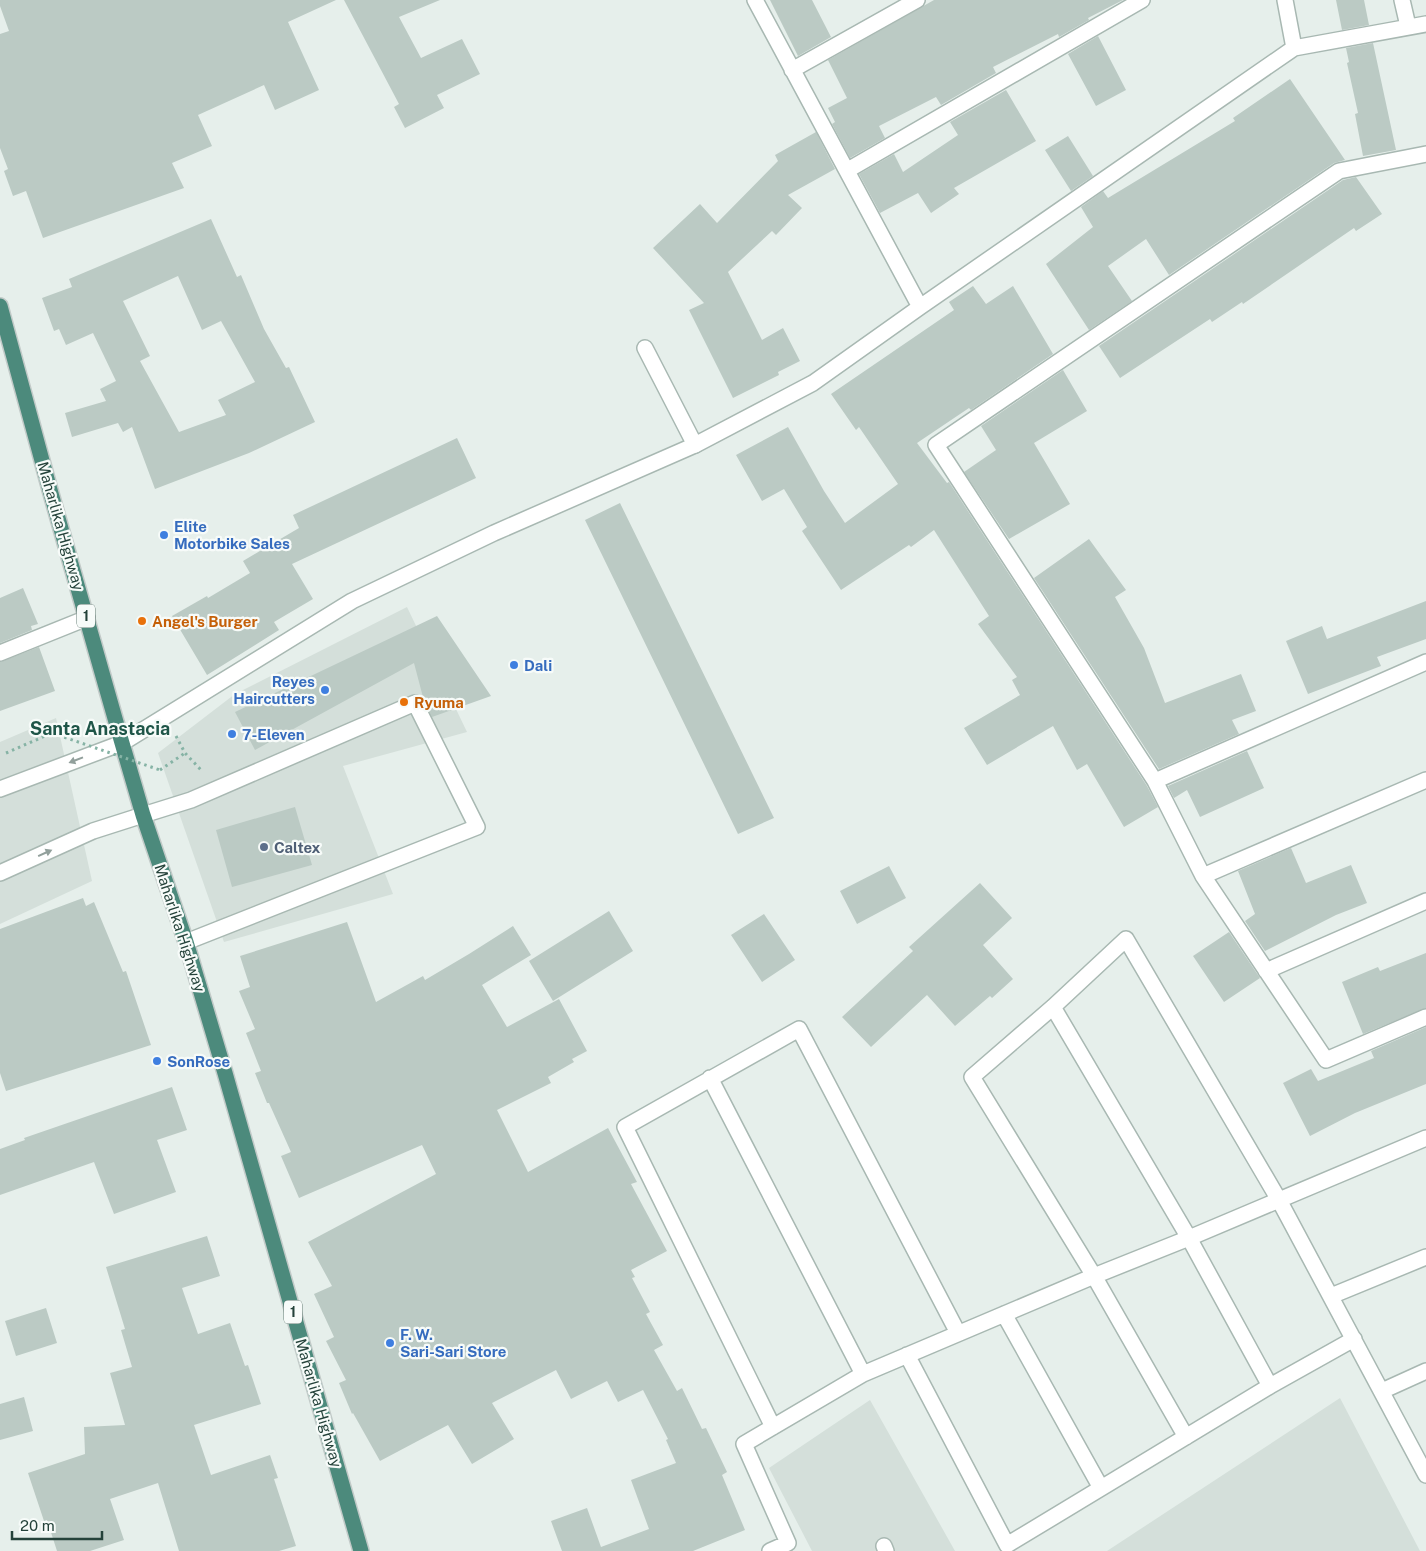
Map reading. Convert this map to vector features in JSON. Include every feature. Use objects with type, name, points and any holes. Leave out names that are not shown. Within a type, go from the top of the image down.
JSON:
[{"type":"highway","name":"Maharlika Highway","points":[[0,306],[122,743],[143,815],[186,942],[228,1083],[361,1551]]},
{"type":"street","points":[[755,0],[920,306]]},
{"type":"street","points":[[792,70],[917,0]]},
{"type":"street","points":[[848,170],[1142,0]]},
{"type":"street","points":[[1285,0],[1294,48]]},
{"type":"street","points":[[1402,0],[1408,26]]},
{"type":"street","points":[[0,789],[122,743],[352,601],[494,533],[695,446],[813,383],[920,306],[1294,48],[1426,24]]},
{"type":"street","points":[[1426,154],[1340,171],[936,446],[1155,781],[1203,876],[1326,1060],[1426,1017]]},
{"type":"street","points":[[645,348],[695,446]]},
{"type":"street","points":[[0,653],[87,618]]},
{"type":"street","points":[[1155,781],[1426,662]]},
{"type":"street","points":[[0,873],[93,831],[191,800],[414,703],[477,827],[186,942]]},
{"type":"street","points":[[1203,876],[1426,780]]},
{"type":"street","points":[[1266,971],[1426,901]]},
{"type":"street","points":[[1186,1437],[1094,1276],[972,1077],[1053,1007],[1126,940],[1279,1200],[1426,1475]]},
{"type":"street","points":[[1053,1007],[1189,1238],[1270,1386]]},
{"type":"street","points":[[773,1427],[625,1127],[799,1029],[958,1333]]},
{"type":"street","points":[[710,1078],[863,1374]]},
{"type":"street","points":[[770,1551],[788,1543],[744,1444],[863,1374],[1426,1138]]},
{"type":"street","points":[[1331,1296],[1426,1257]]},
{"type":"street","points":[[1004,1314],[1101,1488]]},
{"type":"street","points":[[907,1355],[1007,1545],[1270,1386],[1354,1339]]},
{"type":"street","points":[[1382,1391],[1426,1371]]},
{"type":"path","points":[[167,715],[185,754],[219,787]]},
{"type":"path","points":[[6,753],[52,733],[160,770],[185,754]]},
{"type":"shaded area","points":[[407,607],[467,732],[343,766],[393,894],[224,942],[158,753],[235,694]]},
{"type":"shaded area","points":[[56,718],[92,881],[0,924],[0,742]]},
{"type":"shaded area","points":[[1340,1398],[1420,1551],[1107,1551]]},
{"type":"shaded area","points":[[870,1400],[955,1551],[812,1551],[769,1468]]},
{"type":"building","points":[[0,0],[336,0],[288,22],[319,90],[275,110],[264,85],[198,115],[212,146],[172,163],[184,188],[43,238],[26,191],[13,196],[4,171],[8,169],[0,148],[0,34],[9,31],[0,6]]},
{"type":"building","points":[[344,0],[440,0],[399,17],[421,58],[462,39],[480,74],[437,95],[444,108],[405,128],[394,107],[399,104]]},
{"type":"building","points":[[770,0],[812,0],[831,37],[798,56]]},
{"type":"building","points":[[934,0],[1123,0],[1088,18],[1089,20],[1059,37],[1058,34],[993,67],[996,73],[941,105],[936,97],[879,126],[885,138],[850,158],[832,124],[835,122],[828,108],[847,98],[828,60]]},
{"type":"building","points":[[1336,0],[1364,0],[1369,25],[1342,30]]},
{"type":"building","points":[[1098,36],[1126,90],[1096,106],[1068,54]]},
{"type":"building","points":[[1373,43],[1396,150],[1363,156],[1355,114],[1358,113],[1347,63],[1349,62],[1346,48]]},
{"type":"building","points":[[1290,79],[1345,160],[1334,163],[1169,275],[1146,239],[1108,266],[1132,301],[1089,330],[1046,264],[1093,227],[1081,207],[1103,191],[1108,198],[1235,121],[1233,118]]},
{"type":"building","points":[[1006,90],[1036,141],[954,188],[959,194],[931,213],[918,193],[880,213],[859,174],[894,154],[903,172],[958,135],[950,122]]},
{"type":"building","points":[[816,132],[835,169],[788,195],[802,208],[776,235],[772,231],[728,272],[762,340],[783,328],[800,361],[778,372],[779,375],[733,398],[689,310],[704,303],[653,248],[700,204],[717,223],[778,161],[775,155]]},
{"type":"building","points":[[1068,136],[1093,176],[1071,191],[1045,150]]},
{"type":"building","points":[[1356,177],[1382,214],[1356,231],[1354,228],[1243,304],[1242,302],[1212,322],[1210,319],[1120,378],[1099,346],[1343,180]]},
{"type":"building","points":[[211,219],[237,277],[241,275],[264,329],[286,368],[289,367],[315,422],[249,453],[155,489],[132,427],[123,432],[118,423],[72,437],[65,413],[106,401],[100,389],[116,381],[93,333],[66,345],[59,329],[54,331],[42,298],[72,287],[69,279]],"holes":[[[178,276],[202,330],[221,321],[255,382],[218,400],[226,415],[179,432],[140,361],[150,356],[123,301]]]},
{"type":"building","points":[[973,286],[986,304],[1013,286],[1053,354],[971,410],[969,408],[917,443],[947,483],[949,482],[1147,786],[1158,807],[1124,827],[1087,764],[1077,770],[1053,726],[987,765],[964,728],[1020,695],[1012,680],[1017,677],[978,624],[989,616],[934,530],[911,547],[909,545],[841,590],[802,531],[807,527],[784,489],[762,501],[736,455],[788,427],[824,491],[845,523],[898,484],[859,427],[856,430],[831,394],[954,310],[949,302]]},
{"type":"building","points":[[1063,370],[1087,411],[1034,443],[1070,504],[1009,539],[964,472],[996,450],[981,426]]},
{"type":"building","points":[[457,438],[476,478],[292,564],[313,599],[274,622],[279,630],[207,675],[172,616],[207,596],[208,598],[250,573],[243,561],[299,528],[293,515]]},
{"type":"building","points":[[620,503],[774,818],[738,834],[585,520]]},
{"type":"building","points":[[1089,539],[1126,590],[1115,597],[1144,648],[1165,703],[1241,674],[1256,711],[1232,720],[1239,734],[1159,769],[1034,578]]},
{"type":"building","points":[[23,588],[38,624],[31,626],[32,630],[0,643],[0,598]]},
{"type":"building","points":[[1426,601],[1426,639],[1377,657],[1381,666],[1308,694],[1286,641],[1322,626],[1327,639]]},
{"type":"building","points":[[437,616],[491,696],[432,717],[424,701],[414,663],[255,750],[235,712]]},
{"type":"building","points":[[39,647],[55,691],[0,711],[0,662]]},
{"type":"building","points":[[1247,751],[1264,788],[1200,817],[1187,790],[1174,798],[1168,786]]},
{"type":"building","name":"Caltex","points":[[295,807],[312,865],[232,887],[216,830]]},
{"type":"building","points":[[1291,848],[1306,883],[1351,865],[1367,903],[1336,915],[1265,951],[1245,921],[1255,914],[1238,871]]},
{"type":"building","points":[[889,866],[906,898],[857,924],[840,891]]},
{"type":"building","points":[[980,883],[1012,918],[983,945],[1013,979],[992,998],[990,996],[955,1026],[927,995],[871,1047],[842,1017],[913,951],[909,947]]},
{"type":"building","points":[[83,898],[86,906],[94,902],[123,972],[126,971],[151,1045],[6,1091],[0,1073],[0,929]]},
{"type":"building","points":[[609,911],[633,951],[553,1001],[529,961]]},
{"type":"building","points":[[764,914],[795,960],[762,982],[731,935]]},
{"type":"building","points":[[347,922],[376,1002],[423,976],[425,980],[513,926],[531,955],[482,985],[507,1027],[559,999],[587,1051],[572,1059],[574,1062],[548,1077],[551,1083],[497,1110],[528,1172],[608,1128],[637,1182],[631,1184],[667,1251],[631,1270],[635,1277],[632,1278],[650,1312],[646,1314],[663,1345],[654,1350],[677,1391],[682,1388],[702,1429],[706,1428],[727,1472],[722,1475],[745,1530],[693,1551],[562,1551],[551,1521],[587,1508],[601,1547],[649,1529],[631,1480],[676,1463],[666,1440],[668,1439],[643,1390],[618,1402],[607,1381],[571,1399],[556,1370],[492,1403],[514,1439],[472,1464],[448,1425],[380,1461],[352,1414],[339,1383],[346,1380],[326,1341],[334,1337],[314,1294],[332,1286],[308,1242],[436,1174],[422,1145],[299,1198],[281,1156],[291,1152],[269,1103],[267,1103],[255,1073],[261,1071],[246,1033],[255,1029],[239,991],[250,987],[240,956]]},
{"type":"building","points":[[1229,932],[1260,978],[1224,1002],[1193,956]]},
{"type":"building","points":[[1426,953],[1426,1008],[1363,1034],[1342,982],[1378,967],[1380,971]]},
{"type":"building","points":[[1426,1027],[1426,1084],[1355,1113],[1310,1136],[1283,1083],[1311,1069],[1318,1081],[1374,1058],[1371,1051]]},
{"type":"building","points":[[172,1087],[187,1130],[157,1140],[176,1192],[114,1214],[94,1162],[0,1195],[0,1149],[25,1140],[24,1138]]},
{"type":"building","points":[[207,1236],[220,1276],[182,1288],[198,1334],[230,1323],[245,1366],[248,1365],[261,1404],[194,1425],[211,1475],[270,1455],[278,1478],[274,1479],[296,1546],[279,1551],[179,1551],[158,1483],[110,1499],[124,1540],[90,1551],[57,1551],[47,1520],[44,1521],[28,1473],[85,1454],[84,1427],[125,1425],[110,1373],[132,1367],[121,1330],[125,1329],[106,1267]]},
{"type":"building","points":[[46,1308],[57,1343],[16,1356],[5,1321]]},
{"type":"building","points":[[24,1397],[33,1431],[0,1440],[0,1404]]},
{"type":"place","name":"Elite Motorbike Sales","points":[[164,535]]},
{"type":"place","name":"Angel's Burger","points":[[142,621]]},
{"type":"place","name":"Dali","points":[[514,665]]},
{"type":"place","name":"Reyes Haircutters","points":[[325,690]]},
{"type":"place","name":"Ryuma","points":[[404,702]]},
{"type":"place","name":"7-Eleven","points":[[232,734]]},
{"type":"place","name":"Caltex","points":[[264,847]]},
{"type":"place","name":"SonRose","points":[[157,1061]]},
{"type":"place","name":"F. W. Sari-Sari Store","points":[[390,1343]]},
{"type":"district","name":"Santa Anastacia","points":[[100,728]]}]
